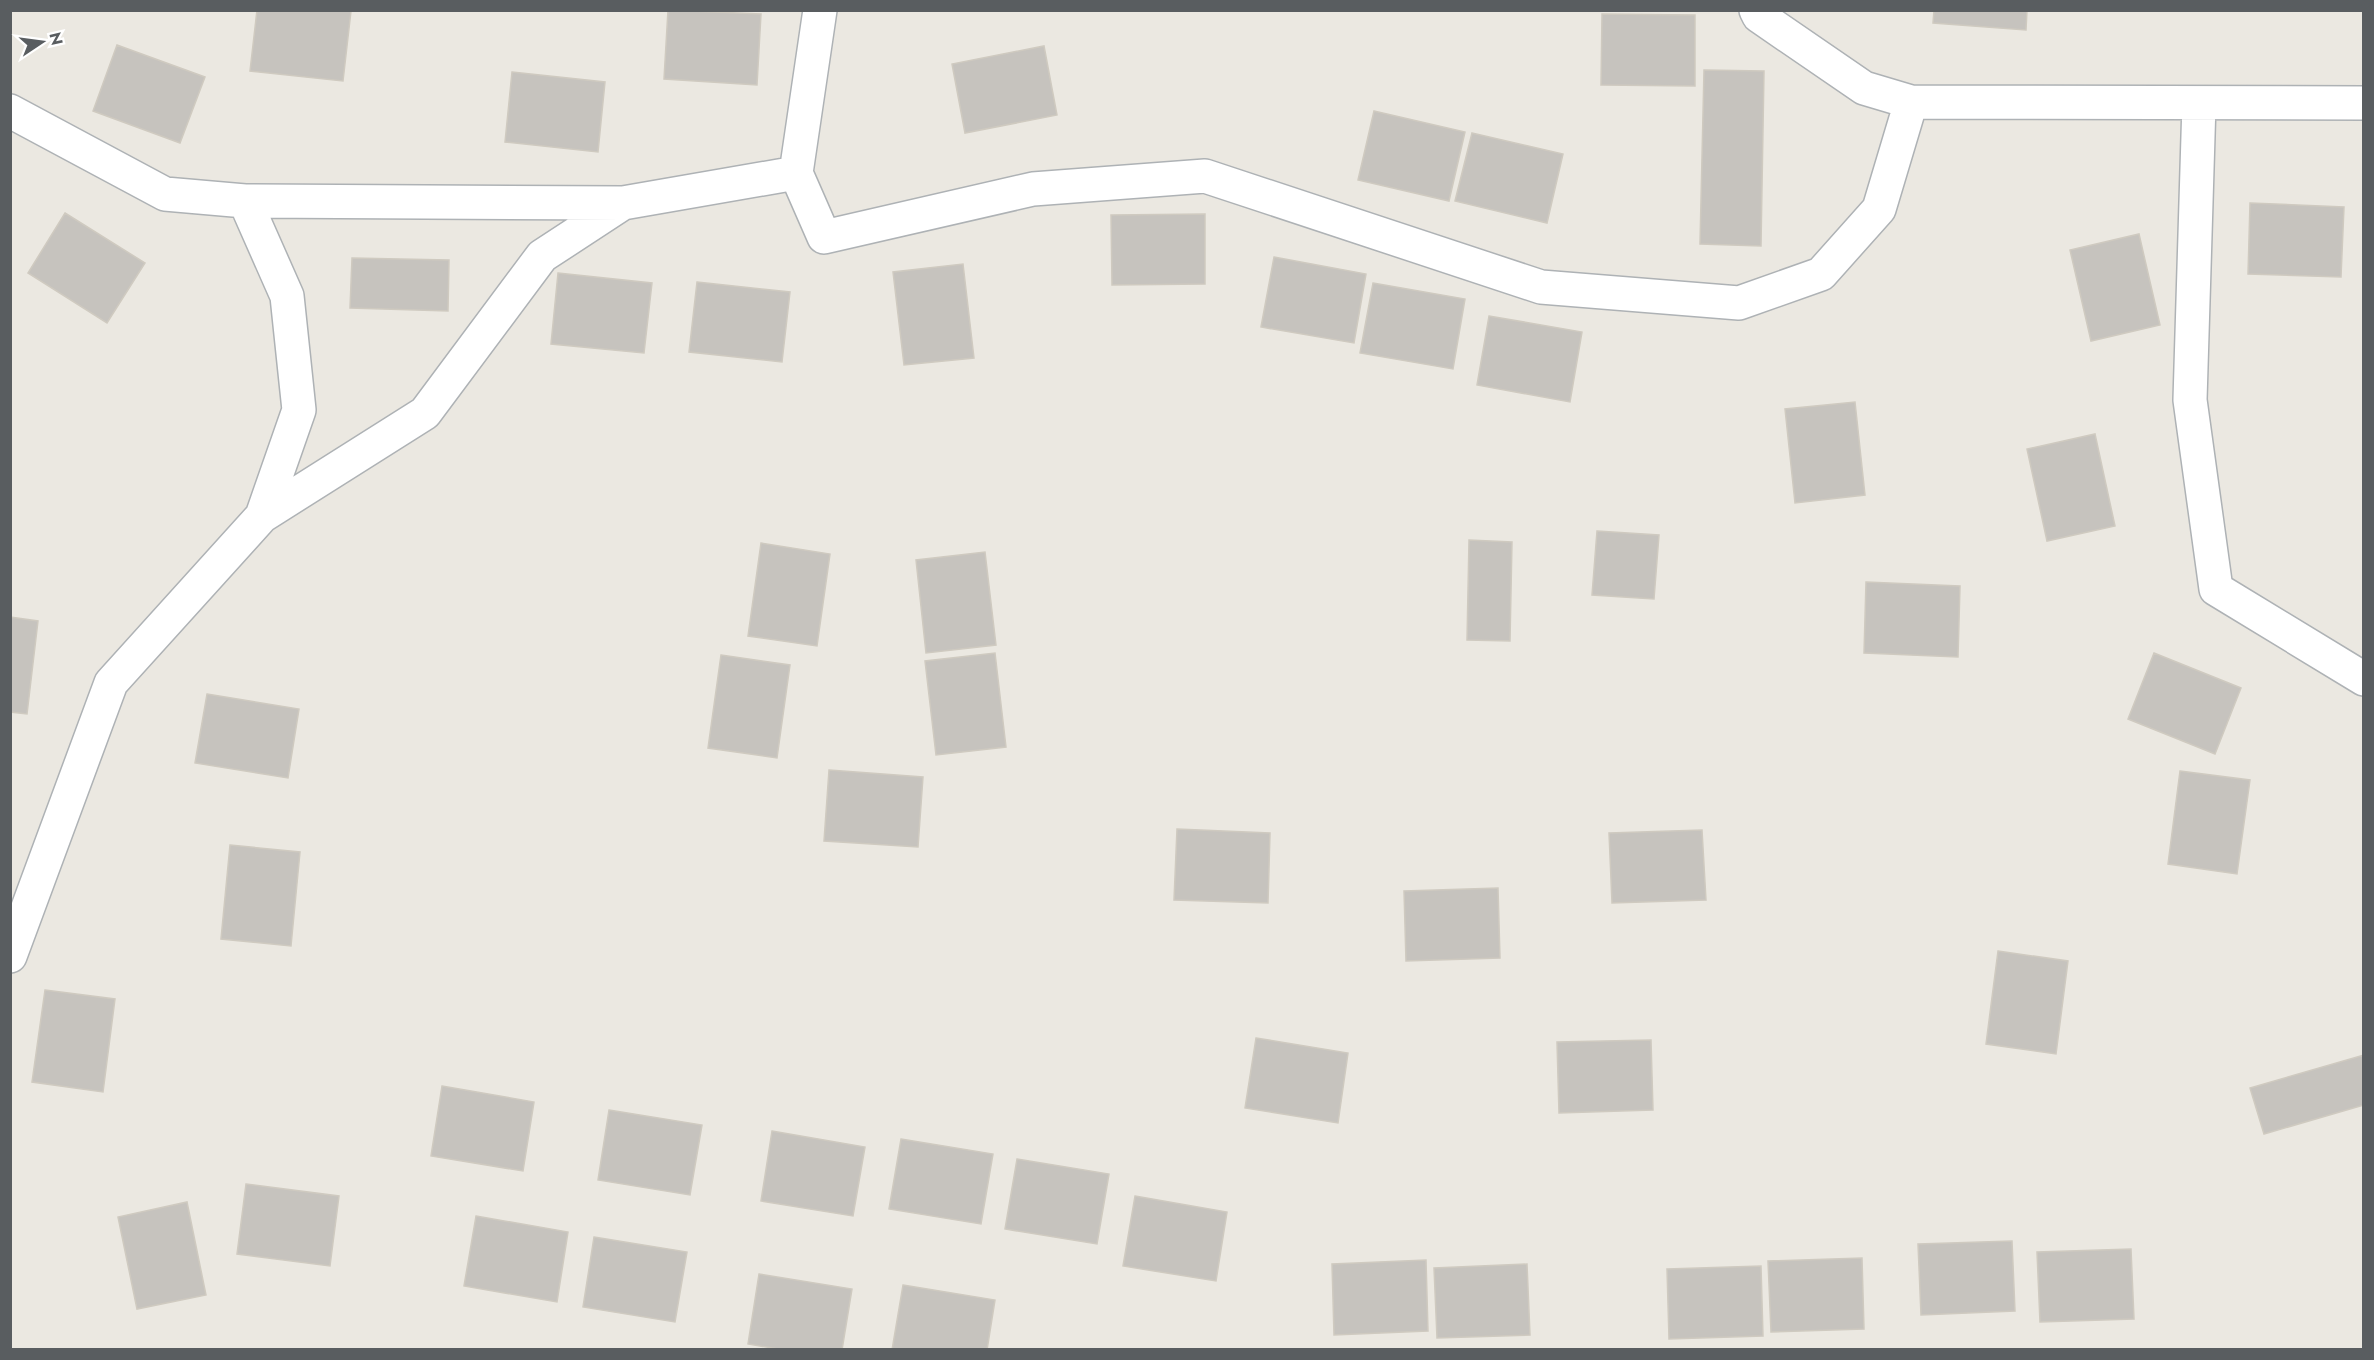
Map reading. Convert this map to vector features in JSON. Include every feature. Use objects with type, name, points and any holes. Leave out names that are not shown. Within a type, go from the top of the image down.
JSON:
[{"type":"street","points":[[820,10],[796,173],[824,237],[1033,189],[1205,176],[1541,286],[1739,303],[1821,274],[1879,208],[1911,102]]},
{"type":"street","points":[[1756,10],[1759,16],[1864,88],[1911,102],[2364,103]]},
{"type":"street","points":[[2199,102],[2190,400],[2216,589],[2364,679]]},
{"type":"street","points":[[10,111],[165,195],[245,201],[623,203],[796,173]]},
{"type":"street","points":[[245,201],[287,296],[299,410],[262,516]]},
{"type":"street","points":[[10,956],[111,683],[262,516],[425,413],[542,256],[623,203]]},
{"type":"building","points":[[257,10],[351,11],[343,81],[250,71]]},
{"type":"building","points":[[668,10],[761,14],[757,85],[664,79]]},
{"type":"building","points":[[1934,10],[2027,10],[2026,30],[1933,23]]},
{"type":"building","points":[[1602,14],[1695,15],[1695,86],[1601,85]]},
{"type":"building","points":[[117,45],[205,77],[180,143],[93,111]]},
{"type":"building","points":[[1044,46],[1057,115],[965,133],[952,64]]},
{"type":"building","points":[[1704,70],[1764,71],[1761,246],[1700,244]]},
{"type":"building","points":[[512,72],[605,82],[598,152],[505,142]]},
{"type":"building","points":[[1374,111],[1465,132],[1449,201],[1358,180]]},
{"type":"building","points":[[1472,133],[1563,154],[1547,223],[1455,201]]},
{"type":"building","points":[[2250,203],[2344,207],[2341,277],[2248,274]]},
{"type":"building","points":[[65,213],[145,263],[107,323],[28,273]]},
{"type":"building","points":[[1205,214],[1205,284],[1112,285],[1111,215]]},
{"type":"building","points":[[2139,234],[2160,325],[2091,341],[2070,250]]},
{"type":"building","points":[[1274,257],[1366,274],[1354,343],[1261,327]]},
{"type":"building","points":[[352,258],[449,260],[448,311],[350,308]]},
{"type":"building","points":[[963,264],[974,358],[904,365],[893,272]]},
{"type":"building","points":[[558,273],[652,283],[644,353],[551,344]]},
{"type":"building","points":[[697,282],[790,292],[782,362],[689,352]]},
{"type":"building","points":[[1373,283],[1465,299],[1453,369],[1360,353]]},
{"type":"building","points":[[1489,316],[1582,332],[1570,402],[1477,385]]},
{"type":"building","points":[[1855,402],[1865,495],[1795,503],[1785,409]]},
{"type":"building","points":[[2095,434],[2115,526],[2047,541],[2027,449]]},
{"type":"building","points":[[1597,531],[1659,535],[1654,599],[1592,595]]},
{"type":"building","points":[[1469,540],[1512,542],[1510,641],[1467,640]]},
{"type":"building","points":[[761,543],[830,554],[817,646],[748,636]]},
{"type":"building","points":[[985,552],[996,645],[926,653],[916,560]]},
{"type":"building","points":[[1866,582],[1960,586],[1958,657],[1864,653]]},
{"type":"building","points":[[10,617],[38,621],[27,714],[10,712]]},
{"type":"building","points":[[995,653],[1006,747],[936,755],[925,661]]},
{"type":"building","points":[[2154,653],[2241,688],[2215,754],[2128,719]]},
{"type":"building","points":[[721,655],[790,665],[777,758],[708,748]]},
{"type":"building","points":[[207,694],[299,709],[288,778],[195,763]]},
{"type":"building","points":[[829,770],[923,777],[918,847],[824,841]]},
{"type":"building","points":[[2180,771],[2250,780],[2237,874],[2168,864]]},
{"type":"building","points":[[1177,829],[1270,833],[1268,903],[1174,900]]},
{"type":"building","points":[[1702,830],[1706,900],[1612,903],[1609,833]]},
{"type":"building","points":[[230,845],[300,852],[291,946],[221,939]]},
{"type":"building","points":[[1498,888],[1500,958],[1406,961],[1404,891]]},
{"type":"building","points":[[1998,951],[2068,961],[2056,1054],[1986,1044]]},
{"type":"building","points":[[45,990],[115,999],[103,1092],[32,1082]]},
{"type":"building","points":[[1256,1038],[1348,1053],[1338,1123],[1245,1108]]},
{"type":"building","points":[[1651,1040],[1653,1110],[1559,1113],[1557,1042]]},
{"type":"building","points":[[2364,1055],[2364,1105],[2264,1134],[2250,1088]]},
{"type":"building","points":[[442,1086],[534,1102],[523,1171],[431,1156]]},
{"type":"building","points":[[609,1110],[702,1125],[690,1195],[598,1180]]},
{"type":"building","points":[[772,1131],[865,1147],[853,1216],[761,1201]]},
{"type":"building","points":[[901,1139],[993,1154],[981,1224],[889,1209]]},
{"type":"building","points":[[1017,1159],[1109,1174],[1097,1244],[1005,1229]]},
{"type":"building","points":[[246,1184],[339,1196],[330,1266],[237,1254]]},
{"type":"building","points":[[1135,1196],[1227,1212],[1216,1281],[1123,1266]]},
{"type":"building","points":[[187,1202],[206,1295],[137,1309],[118,1217]]},
{"type":"building","points":[[476,1216],[568,1232],[557,1302],[464,1286]]},
{"type":"building","points":[[594,1237],[687,1252],[675,1322],[583,1307]]},
{"type":"building","points":[[2012,1241],[2015,1311],[1921,1315],[1918,1244]]},
{"type":"building","points":[[2131,1249],[2134,1319],[2040,1322],[2037,1252]]},
{"type":"building","points":[[1862,1258],[1864,1329],[1771,1332],[1768,1261]]},
{"type":"building","points":[[1426,1260],[1428,1331],[1334,1335],[1332,1264]]},
{"type":"building","points":[[1527,1264],[1530,1335],[1437,1338],[1434,1268]]},
{"type":"building","points":[[1761,1266],[1763,1336],[1669,1339],[1667,1269]]},
{"type":"building","points":[[759,1274],[852,1289],[842,1350],[784,1350],[748,1344]]},
{"type":"building","points":[[903,1285],[995,1300],[987,1350],[892,1350]]}]
